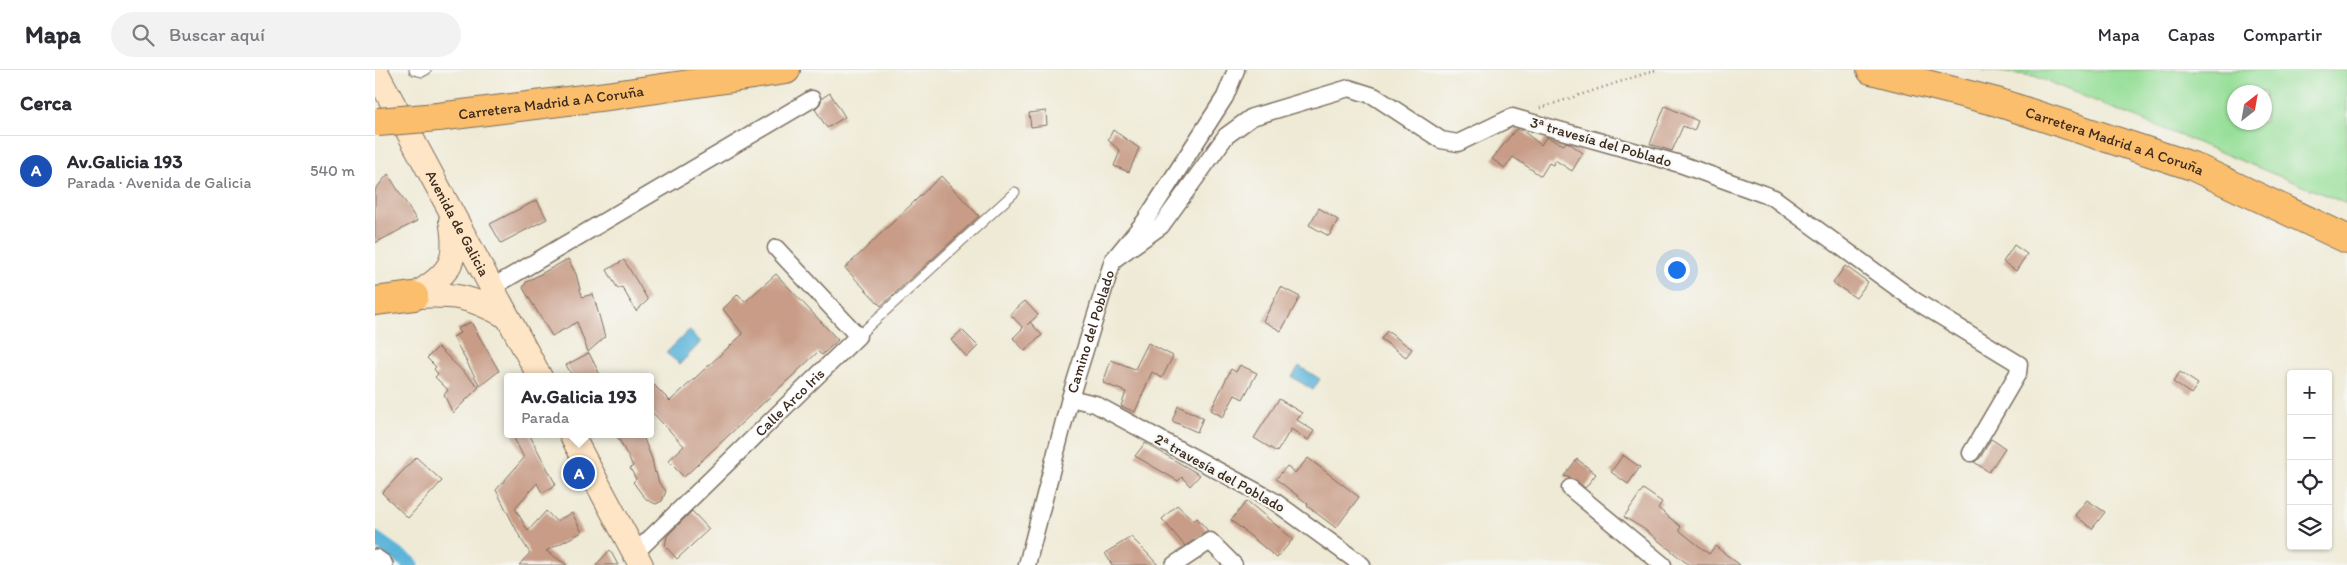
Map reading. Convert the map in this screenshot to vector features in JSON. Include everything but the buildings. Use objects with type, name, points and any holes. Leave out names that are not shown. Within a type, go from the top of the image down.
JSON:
[{"type":"highway","points":[[472,112],[613,84],[656,70]]},
{"type":"highway","name":"Carretera Madrid a A Coruña","points":[[377,122],[615,95],[786,70]]},
{"type":"highway","name":"Carretera Madrid a A Coruña","points":[[1871,70],[1997,102],[2192,166],[2347,240]]},
{"type":"highway","points":[[375,301],[413,296]]},
{"type":"main road","name":"Avenida de Galicia","points":[[375,70],[538,373]]},
{"type":"main road","points":[[413,296],[437,281],[453,260],[455,248],[447,203]]},
{"type":"main road","points":[[446,271],[486,278]]},
{"type":"main road","points":[[462,296],[486,278]]},
{"type":"main road","points":[[413,296],[462,296],[506,316]]},
{"type":"main road","points":[[573,438],[638,559]]},
{"type":"street","name":"Camino del Poblado","points":[[1027,565],[1070,398],[1113,260],[1145,221],[1225,97],[1236,70]]},
{"type":"street","name":"3ª travesía del Poblado","points":[[1113,260],[1161,226],[1226,136],[1252,118],[1349,88],[1374,96],[1441,140],[1458,143],[1512,117],[1679,164],[1774,198],[1914,300],[2019,364],[2018,373],[1971,453]]},
{"type":"street","points":[[486,278],[811,99]]},
{"type":"street","points":[[776,248],[858,336]]},
{"type":"street","name":"Calle Arco Iris","points":[[638,559],[858,336]]},
{"type":"street","name":"2ª travesía del Poblado","points":[[1070,398],[1095,404],[1274,501],[1362,565]]},
{"type":"street","points":[[1570,488],[1663,565]]},
{"type":"street","points":[[1174,565],[1210,541],[1234,565]]},
{"type":"street","points":[[375,560],[383,565]]},
{"type":"lane","points":[[414,70],[426,70]]},
{"type":"lane","points":[[858,336],[1015,192]]},
{"type":"path","points":[[1512,117],[1657,70]]},
{"type":"green space","points":[[1983,70],[2347,70],[2347,204],[2034,76]]},
{"type":"water","points":[[689,330],[701,342],[680,364],[666,353]]},
{"type":"water","points":[[1299,366],[1320,379],[1313,390],[1292,377]]},
{"type":"waterway","points":[[375,539],[412,565]]},
{"type":"place","name":"Av.Galicia 193","points":[[579,473]]}]
